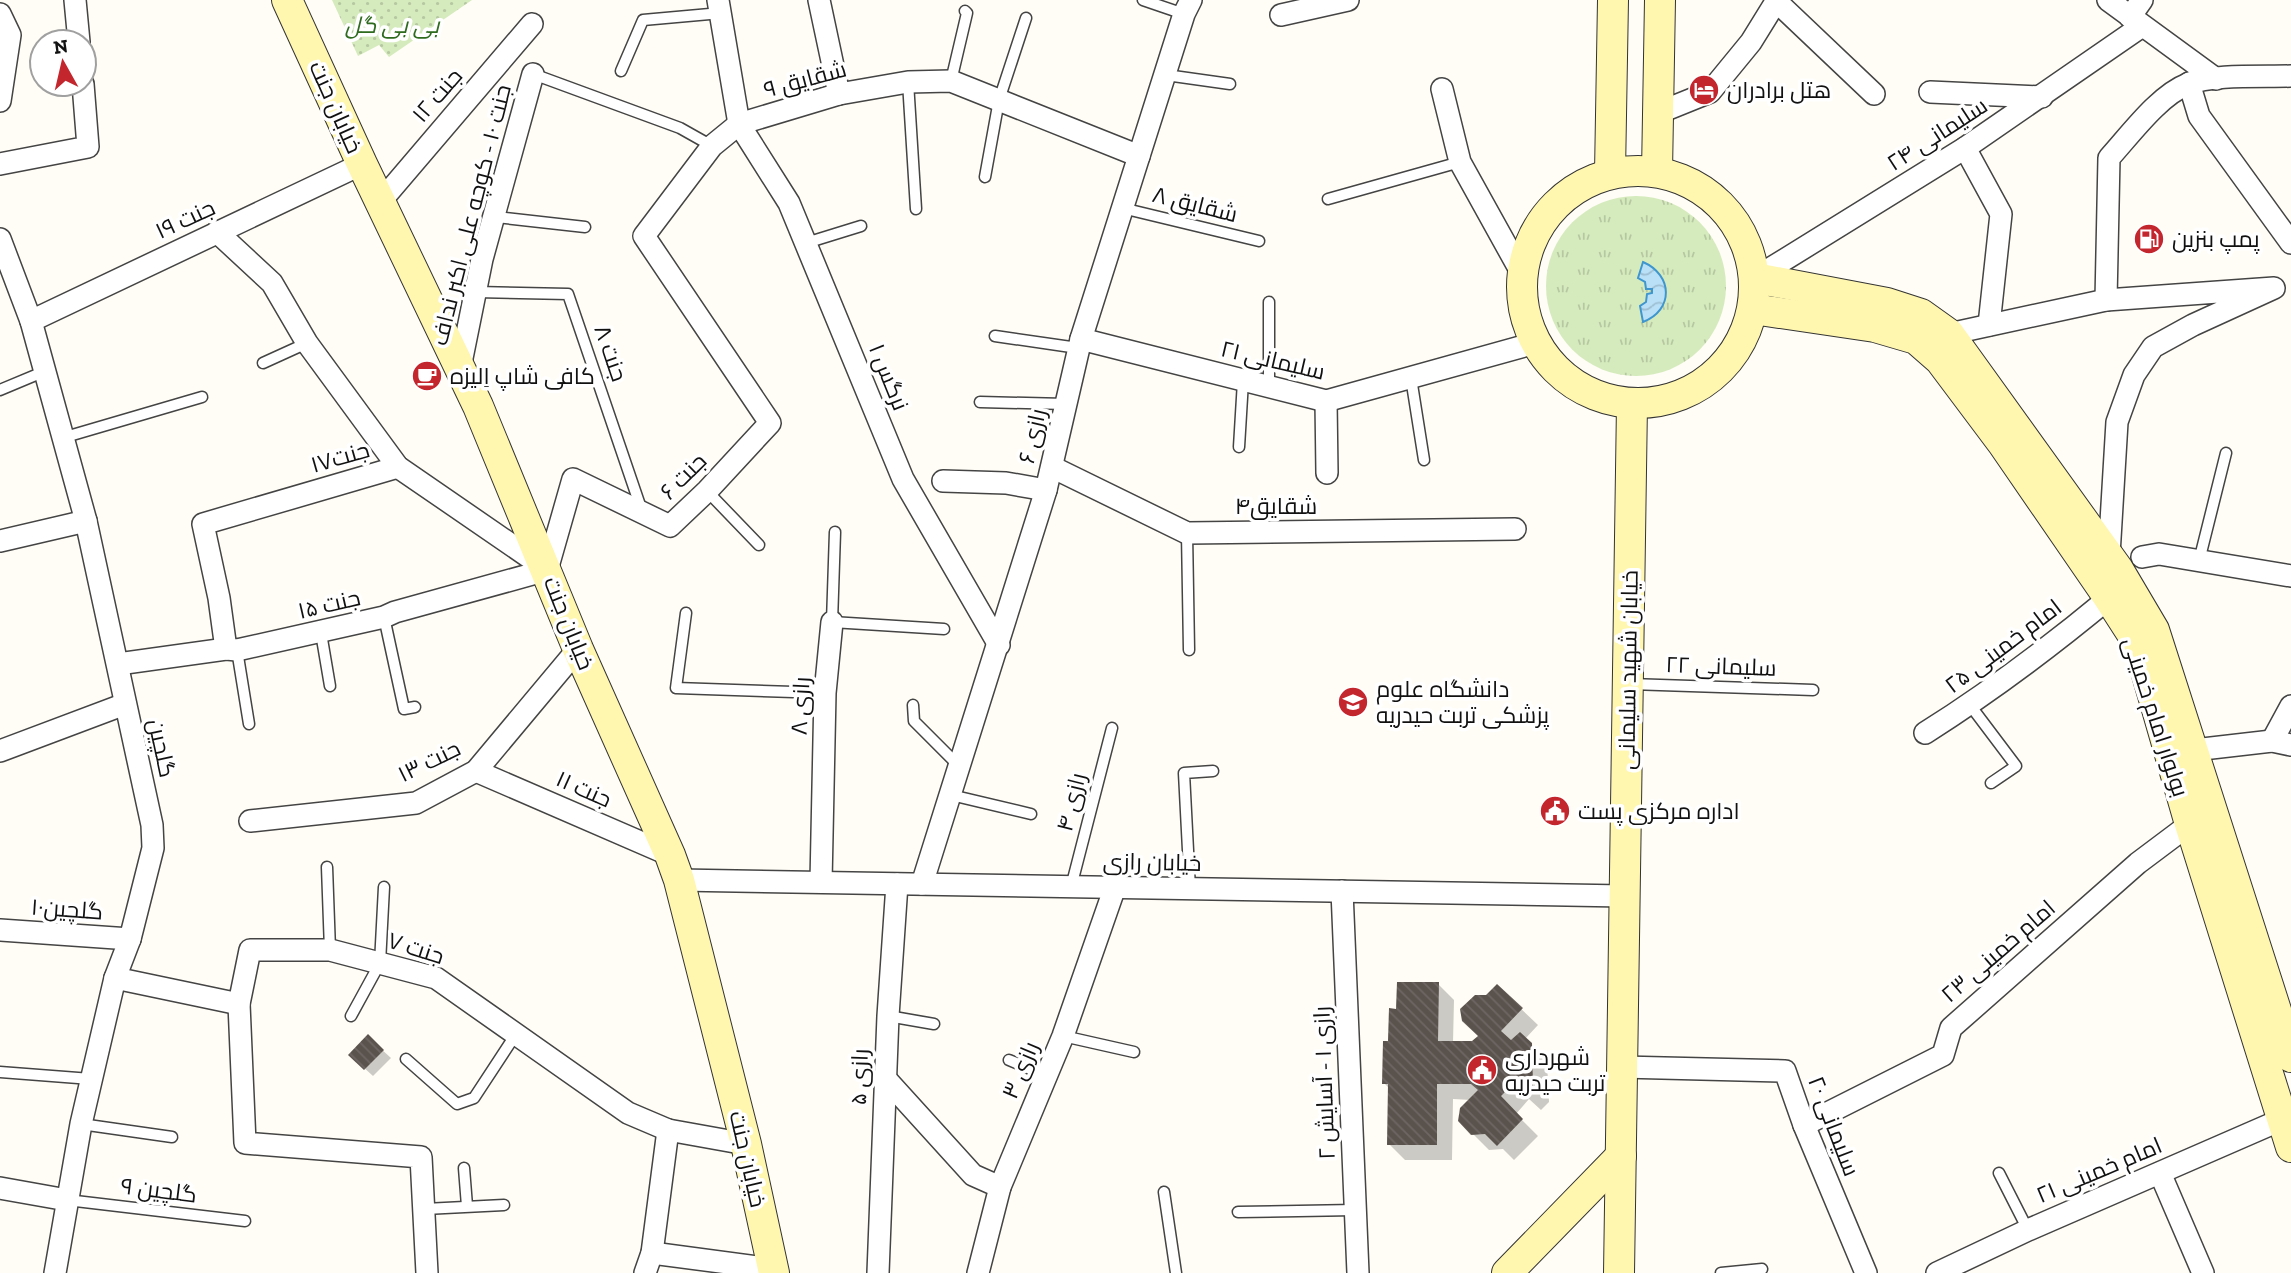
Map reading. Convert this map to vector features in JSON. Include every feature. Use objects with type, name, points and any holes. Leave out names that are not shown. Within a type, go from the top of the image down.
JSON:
[{"type":"main road","name":"خیابان جنت","points":[[287,0],[460,368],[547,569],[578,649],[675,868],[746,1144],[773,1271]]},
{"type":"main road","points":[[1611,173],[1613,0]]},
{"type":"main road","points":[[1657,172],[1660,0]]},
{"type":"main road","points":[[1657,172],[1687,180],[1713,197],[1734,220],[1748,247],[1755,278],[1753,309],[1742,340],[1723,368],[1696,388],[1665,400],[1632,404],[1603,398],[1576,386],[1552,367],[1535,343],[1522,309],[1521,272],[1528,244],[1542,219],[1561,199],[1576,188],[1611,173],[1657,172]]},
{"type":"main road","name":"بولوار امام خمینی","points":[[1755,278],[1887,303],[1921,314],[1950,334],[2109,555],[2154,630],[2194,750],[2195,812],[2291,1057]]},
{"type":"main road","name":"بولوار امام خمینی","points":[[1753,309],[1875,327],[1916,339],[1940,360],[2003,444],[2109,598],[2138,643],[2195,812],[2287,1133]]},
{"type":"main road","name":"خیابان شهید سلیمانی","points":[[1619,1273],[1632,404]]},
{"type":"main road","points":[[1507,1273],[1621,1156]]},
{"type":"street","points":[[75,0],[78,28]]},
{"type":"street","points":[[819,0],[839,94]]},
{"type":"street","points":[[1281,15],[1348,0]]},
{"type":"street","points":[[1658,113],[1710,92],[1751,42],[1777,0],[1874,94]]},
{"type":"street","points":[[2108,0],[2138,14],[2216,79]]},
{"type":"street","points":[[719,6],[739,124]]},
{"type":"street","name":"رازی ۶","points":[[922,884],[1046,490],[1079,343],[1188,7]]},
{"type":"street","points":[[0,14],[10,36],[0,102]]},
{"type":"street","name":"سلیمانی ۲۴","points":[[1755,278],[2042,97],[2138,14]]},
{"type":"street","name":"جنت ۱۲","points":[[381,201],[532,24]]},
{"type":"street","name":"جنت ۱۰ - کوچه علی اکبر نداف","points":[[460,368],[482,259],[496,217],[533,75]]},
{"type":"street","points":[[2106,300],[2109,158],[2167,96],[2189,83],[2216,79],[2291,76]]},
{"type":"street","name":"شقایق ۹","points":[[712,336],[644,236],[712,146],[739,124],[839,94],[908,82],[951,81],[1139,156]]},
{"type":"street","points":[[2189,83],[2199,116],[2291,243]]},
{"type":"street","points":[[1442,89],[1460,162],[1521,272]]},
{"type":"street","points":[[1930,92],[2042,97]]},
{"type":"street","points":[[0,164],[88,147],[84,98]]},
{"type":"street","name":"نرگس ۱","points":[[739,124],[789,203],[903,479],[999,645]]},
{"type":"street","points":[[1965,148],[2001,214],[1989,325]]},
{"type":"street","name":"جنت ۱۹","points":[[31,321],[362,164]]},
{"type":"street","points":[[217,232],[272,283],[307,343],[398,467]]},
{"type":"street","name":"گلچین","points":[[2,251],[31,321],[86,521],[152,825],[153,848],[130,939],[115,978],[81,1124],[55,1273]]},
{"type":"street","points":[[1950,334],[2106,300],[2283,287]]},
{"type":"street","points":[[2109,555],[2117,422],[2134,374],[2153,347],[2193,325],[2283,287]]},
{"type":"street","name":"جنت ۶","points":[[547,569],[573,479],[670,526],[707,491],[770,423],[712,336]]},
{"type":"street","name":"سلیمانی ۲۱","points":[[1079,343],[1326,401],[1535,343]]},
{"type":"street","points":[[1326,401],[1327,473]]},
{"type":"street","name":"جنت۱۷","points":[[232,650],[203,524],[398,467],[547,569]]},
{"type":"street","name":"شقایق۴","points":[[1052,467],[1187,533],[1515,528]]},
{"type":"street","points":[[943,481],[1006,483],[1046,490]]},
{"type":"street","points":[[0,541],[86,521]]},
{"type":"street","points":[[2142,557],[2154,554],[2291,576]]},
{"type":"street","name":"جنت ۱۵","points":[[118,664],[232,650],[321,633],[547,569]]},
{"type":"street","name":"امام خمینی ۲۵","points":[[1925,733],[1970,705],[2053,644],[2109,598]]},
{"type":"street","name":"رازی ۸","points":[[821,882],[825,694],[832,622]]},
{"type":"street","name":"جنت ۱۳","points":[[250,821],[416,803],[476,771],[578,649]]},
{"type":"street","points":[[0,751],[125,704]]},
{"type":"street","points":[[2194,750],[2282,743],[2291,706]]},
{"type":"street","name":"جنت ۱۱","points":[[476,771],[675,868]]},
{"type":"street","name":"امام خمینی ۲۳","points":[[1804,1125],[1943,1055],[1951,1028],[2195,812]]},
{"type":"street","name":"خیابان رازی","points":[[675,868],[821,882],[1624,896]]},
{"type":"street","name":"رازی ۵","points":[[878,1273],[888,1016],[897,884]]},
{"type":"street","name":"رازی ۳","points":[[978,1273],[1000,1187],[1063,1036],[1115,887]]},
{"type":"street","name":"رازی ۱ - آسایش ۲","points":[[1342,891],[1358,1273]]},
{"type":"street","name":"گلچین۱۰","points":[[0,930],[130,939]]},
{"type":"street","name":"جنت ۷","points":[[239,1004],[250,950],[330,950],[436,978],[628,1113],[668,1130],[746,1144]]},
{"type":"street","points":[[115,978],[239,1004],[245,1143],[421,1157],[427,1273]]},
{"type":"street","name":"سلیمانی ۲۰","points":[[1622,1067],[1785,1071],[1804,1125],[1866,1273]]},
{"type":"street","points":[[886,1078],[974,1175],[1000,1187]]},
{"type":"street","points":[[668,1130],[648,1263],[773,1271]]},
{"type":"street","name":"امام خمینی ۲۱","points":[[1937,1273],[2160,1172],[2287,1133]]},
{"type":"street","points":[[2160,1172],[2203,1273]]},
{"type":"street","points":[[0,1188],[67,1200]]},
{"type":"lane","points":[[1143,0],[1188,7]]},
{"type":"lane","points":[[621,71],[643,20],[719,6]]},
{"type":"lane","points":[[951,81],[967,13],[965,11]]},
{"type":"lane","points":[[985,177],[999,100],[1026,18]]},
{"type":"lane","points":[[533,75],[680,128],[712,146]]},
{"type":"lane","points":[[1166,75],[1230,84]]},
{"type":"lane","points":[[908,82],[916,209]]},
{"type":"lane","points":[[1328,199],[1460,162]]},
{"type":"lane","name":"شقایق ۸","points":[[1122,208],[1259,241]]},
{"type":"lane","points":[[496,217],[585,227]]},
{"type":"lane","points":[[806,243],[861,226]]},
{"type":"lane","name":"جنت ۸","points":[[476,292],[568,294],[643,514]]},
{"type":"lane","points":[[1269,302],[1269,387]]},
{"type":"lane","points":[[995,336],[1079,343]]},
{"type":"lane","points":[[263,363],[307,343]]},
{"type":"lane","points":[[0,390],[43,372]]},
{"type":"lane","points":[[1411,378],[1424,460]]},
{"type":"lane","points":[[1239,447],[1242,381]]},
{"type":"lane","points":[[62,438],[202,397]]},
{"type":"lane","points":[[980,402],[1066,404]]},
{"type":"lane","points":[[2199,561],[2226,453]]},
{"type":"lane","points":[[707,491],[759,545]]},
{"type":"lane","name":"رازی ۸","points":[[832,622],[835,532]]},
{"type":"lane","points":[[1187,533],[1189,650]]},
{"type":"lane","points":[[686,612],[676,688],[825,694]]},
{"type":"lane","points":[[384,617],[404,709],[415,708]]},
{"type":"lane","points":[[832,622],[944,629]]},
{"type":"lane","points":[[321,633],[330,686]]},
{"type":"lane","points":[[232,650],[249,724]]},
{"type":"lane","name":"سلیمانی ۲۲","points":[[1628,684],[1813,690]]},
{"type":"lane","points":[[914,705],[914,721],[960,767]]},
{"type":"lane","points":[[1970,705],[2016,766],[1991,783]]},
{"type":"lane","name":"رازی ۴","points":[[1071,887],[1112,728]]},
{"type":"lane","points":[[1190,889],[1184,773],[1213,771]]},
{"type":"lane","points":[[951,795],[1031,814]]},
{"type":"lane","points":[[327,867],[330,950]]},
{"type":"lane","points":[[351,1016],[380,964],[384,887]]},
{"type":"lane","points":[[888,1016],[934,1024]]},
{"type":"lane","points":[[405,1059],[457,1104],[474,1098],[516,1034]]},
{"type":"lane","points":[[1063,1036],[1134,1052]]},
{"type":"lane","points":[[1009,1060],[1047,1076]]},
{"type":"lane","points":[[0,1072],[91,1079]]},
{"type":"lane","points":[[81,1124],[172,1137]]},
{"type":"lane","points":[[464,1168],[467,1206]]},
{"type":"lane","points":[[1999,1173],[2028,1230]]},
{"type":"lane","points":[[1164,1192],[1176,1273]]},
{"type":"lane","name":"گلچین ۹","points":[[67,1200],[245,1221]]},
{"type":"lane","points":[[425,1209],[504,1205]]},
{"type":"lane","points":[[1238,1212],[1355,1210]]},
{"type":"lane","points":[[1721,1273],[1762,1269]]},
{"type":"green space","name":"بی بی گل","points":[[332,0],[472,0],[389,57],[379,45],[358,56]]},
{"type":"green space","points":[[1636,196],[1670,203],[1699,223],[1719,252],[1726,286],[1719,320],[1699,349],[1670,369],[1636,376],[1602,369],[1573,349],[1553,320],[1546,286],[1553,252],[1573,223],[1602,203]]},
{"type":"water","points":[[1643,262],[1660,275],[1666,292],[1660,309],[1653,317],[1643,322],[1640,306],[1646,302],[1647,294],[1652,293],[1652,289],[1646,289],[1645,282],[1638,278]]},
{"type":"building","points":[[1397,982],[1439,982],[1438,1041],[1472,1041],[1478,1036],[1462,1021],[1460,1009],[1475,995],[1486,995],[1497,984],[1523,1008],[1501,1031],[1511,1040],[1520,1032],[1532,1043],[1533,1086],[1523,1095],[1512,1085],[1501,1096],[1523,1119],[1497,1146],[1485,1134],[1471,1135],[1458,1121],[1460,1108],[1478,1090],[1471,1084],[1437,1084],[1437,1145],[1387,1145],[1388,1084],[1382,1084],[1383,1041],[1388,1041],[1389,1008],[1396,1009]]},
{"type":"building","points":[[368,1034],[384,1050],[364,1070],[348,1055]]},
{"type":"place","name":"هتل برادران","points":[[1704,90]]},
{"type":"place","name":"پمپ بنزین","points":[[2149,239]]},
{"type":"place","name":"کافی شاپ اِلیزه","points":[[427,376]]},
{"type":"place","name":"دانشگاه علوم پزشکی تربت حیدریه","points":[[1353,702]]},
{"type":"place","name":"اداره مرکزی پست","points":[[1555,811]]},
{"type":"place","name":"شهرداری تربت حیدریه","points":[[1482,1070]]}]
